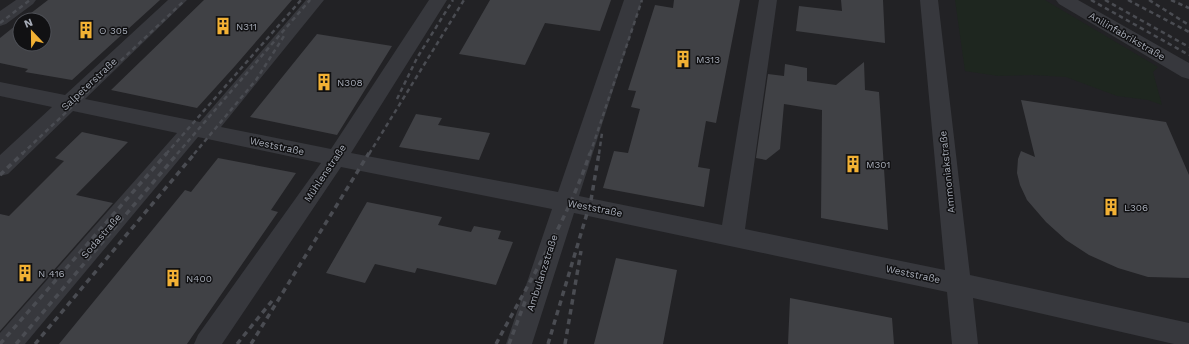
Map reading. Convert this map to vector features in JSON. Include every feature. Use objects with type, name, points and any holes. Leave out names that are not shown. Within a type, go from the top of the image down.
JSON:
[{"type":"street","points":[[0,20],[27,0]]},
{"type":"street","name":"Salpeterstraße","points":[[0,168],[178,0]]},
{"type":"street","name":"Sodastraße","points":[[8,344],[315,0]]},
{"type":"street","name":"Mühlenstraße","points":[[207,344],[336,158],[438,0]]},
{"type":"street","name":"Ambulanzstraße","points":[[519,344],[633,0]]},
{"type":"street","points":[[732,236],[768,0]]},
{"type":"street","name":"Ammoniakstraße","points":[[930,0],[936,73],[965,344]]},
{"type":"street","name":"Anilinfabrikstraße","points":[[1064,0],[1189,72]]},
{"type":"street","name":"Weststraße","points":[[0,89],[336,158],[566,202],[732,236],[959,284],[1189,336]]},
{"type":"shaded area","points":[[0,0],[1189,0],[1189,344],[0,344]]},
{"type":"shaded area","points":[[955,0],[1045,0],[1158,67],[1153,72],[1162,105],[1148,100],[1117,96],[1066,77],[1032,75],[998,76],[965,71]]},
{"type":"building","name":"O 305","points":[[48,0],[160,0],[72,80],[25,72],[28,69],[0,63],[0,38],[12,28],[12,52],[52,52],[52,12],[32,12]]},
{"type":"building","points":[[204,0],[292,0],[197,108],[111,90]]},
{"type":"building","points":[[490,0],[611,0],[600,31],[545,23],[525,65],[459,54]]},
{"type":"building","points":[[674,0],[740,0],[716,123],[706,121],[698,167],[710,169],[704,207],[603,188],[614,151],[628,153],[640,109],[631,107],[636,91],[628,90],[655,5],[673,8]]},
{"type":"building","points":[[841,0],[883,0],[885,43],[796,31],[799,6],[842,11]]},
{"type":"building","name":"N308","points":[[317,34],[392,46],[337,135],[250,117]]},
{"type":"building","name":"M301","points":[[864,62],[865,90],[879,92],[888,230],[821,218],[822,110],[784,104],[780,149],[766,160],[756,158],[768,74],[784,76],[785,64],[807,68],[807,81],[836,85]]},
{"type":"building","name":"L306","points":[[1021,100],[1166,122],[1189,175],[1189,278],[1148,277],[1118,268],[1089,255],[1066,240],[1046,222],[1027,200],[1020,185],[1017,173],[1018,159],[1021,151],[1035,157]]},
{"type":"building","points":[[416,114],[442,118],[438,125],[490,133],[479,160],[399,147]]},
{"type":"building","name":"N 416","points":[[82,132],[128,142],[76,195],[113,203],[0,331],[0,214],[9,216],[64,161],[55,158]]},
{"type":"building","name":"N400","points":[[218,158],[296,173],[271,210],[278,212],[187,344],[59,344],[185,190],[191,192]]},
{"type":"building","points":[[367,202],[442,217],[438,225],[471,232],[474,226],[501,231],[498,239],[513,242],[496,285],[417,268],[415,273],[375,264],[365,283],[326,273]]},
{"type":"building","points":[[616,258],[677,270],[663,344],[594,344]]},
{"type":"building","points":[[790,298],[892,318],[894,344],[788,344]]},
{"type":"railway","points":[[0,23],[30,0]]},
{"type":"railway","points":[[22,154],[185,0]]},
{"type":"railway","points":[[166,154],[301,0]]},
{"type":"railway","points":[[177,154],[310,0]]},
{"type":"railway","points":[[397,99],[417,58],[453,0]]},
{"type":"railway","points":[[369,154],[464,0]]},
{"type":"railway","points":[[590,154],[642,0]]},
{"type":"railway","points":[[1091,0],[1189,55]]},
{"type":"railway","points":[[1105,0],[1189,47]]},
{"type":"railway","points":[[1128,0],[1189,32]]},
{"type":"railway","points":[[1149,0],[1189,25]]},
{"type":"railway","points":[[1171,0],[1189,8]]},
{"type":"railway","points":[[194,154],[256,80],[284,36]]},
{"type":"railway","points":[[599,154],[602,133]]},
{"type":"railway","points":[[0,175],[23,153]]},
{"type":"railway","points":[[0,344],[167,153]]},
{"type":"railway","points":[[16,344],[178,153]]},
{"type":"railway","points":[[35,344],[195,153]]},
{"type":"railway","points":[[251,344],[369,153]]},
{"type":"railway","points":[[496,344],[559,226],[571,201],[590,153]]},
{"type":"railway","points":[[548,344],[591,200],[599,153]]},
{"type":"railway","points":[[565,344],[581,251]]},
{"type":"railway","points":[[509,344],[526,299]]},
{"type":"railway","points":[[237,344],[272,301]]},
{"type":"place","name":"N311","points":[[223,26]]},
{"type":"place","name":"O 305","points":[[86,30]]},
{"type":"place","name":"M313","points":[[683,59]]},
{"type":"place","name":"N308","points":[[324,82]]},
{"type":"place","name":"M301","points":[[853,164]]},
{"type":"place","name":"L306","points":[[1111,207]]},
{"type":"place","name":"N 416","points":[[25,273]]},
{"type":"place","name":"N400","points":[[173,278]]}]
